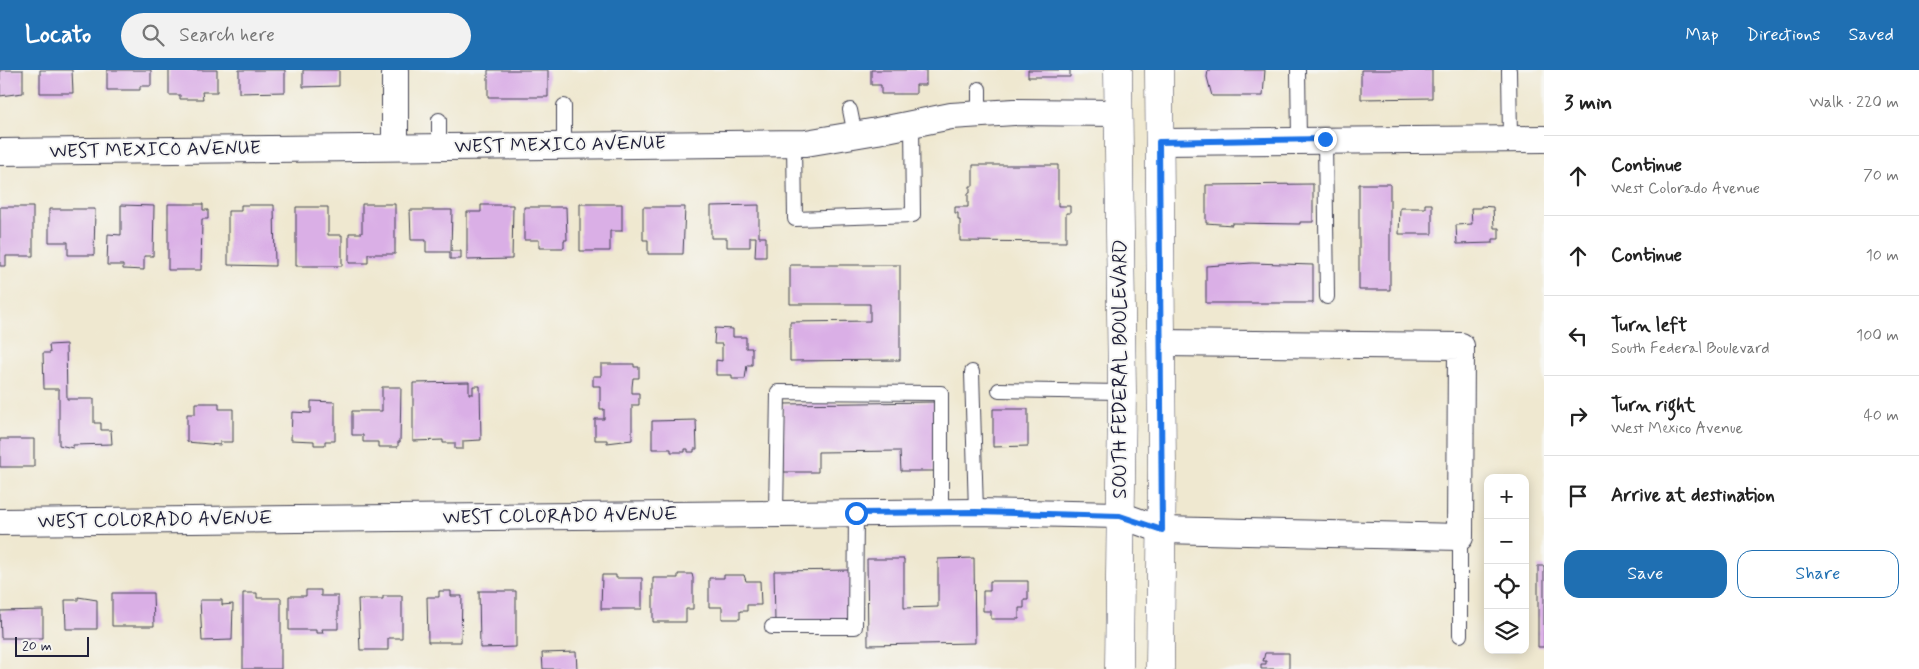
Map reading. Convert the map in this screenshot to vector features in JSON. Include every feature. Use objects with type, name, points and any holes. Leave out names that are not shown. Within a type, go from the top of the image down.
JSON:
[{"type":"main road","name":"SOUTH FEDERAL BOULEVARD","points":[[1118,70],[1122,392],[1119,669]]},
{"type":"main road","points":[[1159,70],[1162,530],[1160,669]]},
{"type":"street","points":[[395,70],[395,147]]},
{"type":"street","name":"WEST MEXICO AVENUE","points":[[0,152],[794,143],[853,123],[912,124],[951,116],[979,102],[1118,113]]},
{"type":"street","points":[[1159,142],[1299,139],[1544,139]]},
{"type":"street","points":[[1161,343],[1461,346],[1460,537]]},
{"type":"street","name":"WEST COLORADO AVENUE","points":[[0,522],[976,512],[1120,516],[1162,530],[1460,537]]},
{"type":"lane","points":[[1298,70],[1299,139]]},
{"type":"lane","points":[[1509,70],[1510,139]]},
{"type":"lane","points":[[564,106],[564,145]]},
{"type":"lane","points":[[439,120],[439,146]]},
{"type":"lane","points":[[794,143],[794,219],[913,215],[912,124]]},
{"type":"lane","points":[[1325,139],[1327,297]]},
{"type":"lane","points":[[972,372],[976,512]]},
{"type":"lane","points":[[998,390],[1122,392]]},
{"type":"lane","points":[[776,514],[778,392],[941,392],[941,513]]},
{"type":"lane","points":[[772,627],[855,627],[856,513]]},
{"type":"lane","points":[[1460,537],[1460,636]]},
{"type":"building","points":[[0,70],[23,70],[23,93],[0,96]]},
{"type":"building","points":[[40,70],[72,70],[73,93],[40,93]]},
{"type":"building","points":[[107,70],[151,70],[151,86],[140,86],[140,90],[107,90]]},
{"type":"building","points":[[169,70],[217,70],[217,92],[202,92],[203,99],[180,99],[180,95],[169,95]]},
{"type":"building","points":[[239,70],[285,70],[285,92],[239,93]]},
{"type":"building","points":[[303,70],[339,70],[339,86],[303,87]]},
{"type":"building","points":[[488,70],[548,70],[548,97],[488,97]]},
{"type":"building","points":[[871,70],[926,70],[926,85],[916,85],[916,94],[881,94],[881,85],[871,85]]},
{"type":"building","points":[[1028,70],[1070,70],[1070,77],[1028,77]]},
{"type":"building","points":[[1208,70],[1265,70],[1263,96],[1212,96],[1207,77]]},
{"type":"building","points":[[1361,70],[1432,70],[1432,98],[1361,99]]},
{"type":"building","points":[[973,165],[1058,165],[1058,206],[1070,206],[1070,213],[1066,213],[1066,242],[960,241],[960,220],[958,220],[958,213],[955,213],[955,207],[968,207],[968,193],[970,193],[970,186],[973,186]]},
{"type":"building","points":[[1313,184],[1313,222],[1300,222],[1300,224],[1232,223],[1232,225],[1206,223],[1206,185]]},
{"type":"building","points":[[1359,184],[1390,184],[1390,290],[1359,290]]},
{"type":"building","points":[[168,204],[203,204],[203,210],[208,210],[208,219],[202,219],[201,270],[168,270]]},
{"type":"building","points":[[362,204],[395,204],[395,254],[368,254],[368,263],[349,263],[349,233],[362,233]]},
{"type":"building","points":[[580,204],[622,204],[622,231],[610,231],[610,251],[580,251]]},
{"type":"building","points":[[1425,204],[1432,204],[1432,234],[1399,234],[1400,208],[1425,208]]},
{"type":"building","points":[[121,205],[154,206],[153,256],[144,256],[144,270],[123,269],[123,265],[107,265],[108,234],[121,235]]},
{"type":"building","points":[[241,205],[274,205],[275,266],[228,265],[228,211],[241,211]]},
{"type":"building","points":[[481,205],[513,205],[512,259],[467,260],[467,212],[481,212]]},
{"type":"building","points":[[759,205],[759,237],[766,237],[766,257],[755,257],[756,237],[750,237],[750,247],[727,247],[727,238],[711,238],[711,206]]},
{"type":"building","points":[[1481,206],[1493,207],[1494,228],[1499,228],[1499,239],[1493,239],[1493,243],[1457,244],[1456,225],[1472,224],[1471,208],[1481,208]]},
{"type":"building","points":[[0,207],[33,207],[33,256],[6,256],[6,266],[0,266]]},
{"type":"building","points":[[296,207],[328,207],[328,235],[342,235],[342,266],[296,266]]},
{"type":"building","points":[[524,207],[566,207],[567,240],[564,240],[564,248],[539,248],[539,240],[524,240]]},
{"type":"building","points":[[643,207],[685,207],[683,254],[648,254],[648,240],[643,240]]},
{"type":"building","points":[[49,209],[95,209],[94,255],[68,255],[68,242],[49,242]]},
{"type":"building","points":[[410,210],[452,210],[451,251],[461,251],[461,259],[450,259],[450,252],[426,252],[426,240],[411,240]]},
{"type":"building","points":[[1252,263],[1313,265],[1313,303],[1206,303],[1206,266]]},
{"type":"building","points":[[790,265],[900,265],[900,360],[790,361],[790,322],[870,321],[870,304],[790,304]]},
{"type":"building","points":[[715,328],[733,329],[733,337],[746,337],[746,348],[752,348],[752,365],[747,365],[745,379],[732,379],[732,375],[716,375],[716,360],[722,361],[722,344],[714,344]]},
{"type":"building","points":[[66,344],[67,399],[94,399],[94,423],[101,423],[101,430],[111,430],[112,444],[73,445],[73,448],[59,445],[59,389],[44,389],[43,353],[50,353],[49,345]]},
{"type":"building","points":[[601,364],[634,364],[634,367],[639,367],[639,378],[633,378],[632,387],[632,393],[639,393],[639,405],[632,405],[632,440],[607,443],[607,440],[595,440],[595,419],[604,419],[604,409],[600,409],[600,386],[593,386],[593,376],[601,376]]},
{"type":"building","points":[[469,382],[469,394],[473,394],[473,386],[480,386],[481,440],[463,441],[463,449],[455,449],[455,443],[443,443],[443,440],[413,441],[413,383]]},
{"type":"building","points":[[382,387],[401,387],[400,442],[398,442],[398,447],[378,447],[378,442],[363,442],[363,435],[352,435],[352,411],[382,411]]},
{"type":"building","points":[[311,401],[335,402],[335,441],[325,441],[325,445],[314,445],[314,441],[291,440],[292,412],[311,413]]},
{"type":"building","points":[[934,402],[934,471],[901,471],[900,451],[818,452],[818,472],[784,472],[783,404]]},
{"type":"building","points":[[195,403],[219,403],[219,409],[233,409],[233,442],[220,442],[220,445],[187,442],[187,414],[195,414]]},
{"type":"building","points":[[993,409],[1028,409],[1028,446],[993,447]]},
{"type":"building","points":[[696,420],[697,449],[694,449],[694,452],[688,452],[688,449],[685,449],[685,452],[671,452],[671,449],[652,449],[652,421]]},
{"type":"building","points":[[0,439],[34,439],[34,467],[0,467]]},
{"type":"building","points":[[974,558],[975,643],[868,645],[867,559],[904,559],[904,608],[938,607],[938,559]]},
{"type":"building","points":[[1538,566],[1544,566],[1544,647],[1538,647]]},
{"type":"building","points":[[852,570],[852,622],[775,622],[774,571]]},
{"type":"building","points":[[678,574],[692,574],[693,609],[686,609],[686,622],[653,622],[653,578],[678,578]]},
{"type":"building","points":[[602,575],[616,575],[616,578],[642,578],[642,609],[601,609]]},
{"type":"building","points":[[724,575],[744,575],[746,581],[760,581],[761,605],[747,605],[747,611],[740,611],[740,619],[722,619],[722,607],[709,607],[709,578],[724,578]]},
{"type":"building","points":[[990,581],[1028,581],[1028,600],[1024,600],[1024,608],[1019,608],[1019,619],[991,619],[991,611],[983,611],[983,591],[990,591]]},
{"type":"building","points":[[306,590],[321,590],[321,596],[338,596],[338,629],[322,629],[323,633],[316,633],[316,630],[289,630],[289,596],[306,596]]},
{"type":"building","points":[[439,591],[451,591],[451,596],[462,596],[461,642],[428,642],[427,597],[439,597]]},
{"type":"building","points":[[479,591],[516,591],[516,647],[480,648]]},
{"type":"building","points":[[112,593],[153,593],[154,626],[112,626]]},
{"type":"building","points":[[243,593],[257,593],[257,598],[281,598],[281,669],[243,669]]},
{"type":"building","points":[[383,596],[402,596],[402,638],[388,638],[388,650],[360,650],[358,599],[383,599]]},
{"type":"building","points":[[78,597],[97,600],[97,629],[66,629],[65,600],[78,600]]},
{"type":"building","points":[[200,600],[222,600],[222,605],[233,604],[232,640],[202,641]]},
{"type":"building","points":[[43,610],[43,638],[1,638],[0,611]]},
{"type":"building","points":[[576,652],[577,669],[543,669],[542,653]]},
{"type":"building","points":[[1265,653],[1289,653],[1289,669],[1261,669],[1261,664],[1266,664],[1266,661],[1263,661]]},
{"type":"route","points":[[856,513],[976,512],[1120,516],[1162,530],[1159,142],[1325,139]]}]
